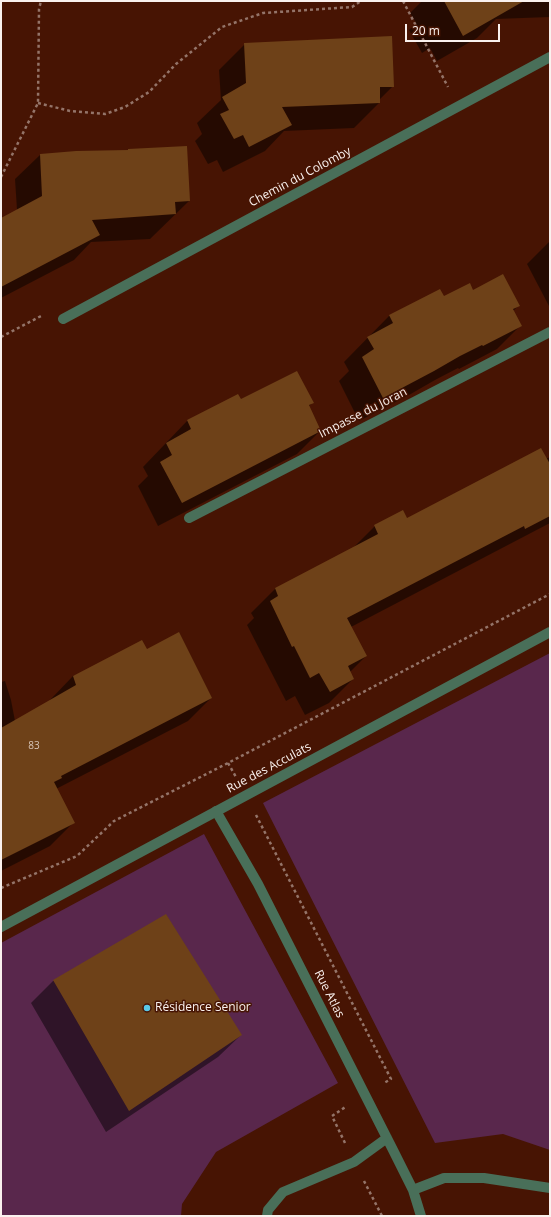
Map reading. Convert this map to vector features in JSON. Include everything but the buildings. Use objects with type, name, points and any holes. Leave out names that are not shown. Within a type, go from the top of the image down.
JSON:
[{"type":"street","name":"Chemin du Colomby","points":[[63,319],[550,58]]},
{"type":"street","name":"Impasse du Joran","points":[[189,518],[550,332]]},
{"type":"street","name":"Rue des Acculats","points":[[1,927],[550,632]]},
{"type":"street","name":"Rue Atlas","points":[[216,811],[258,884],[387,1138],[413,1190],[421,1216]]},
{"type":"street","points":[[267,1216],[268,1210],[283,1192],[354,1162],[387,1138]]},
{"type":"street","points":[[413,1190],[444,1178],[484,1178],[550,1188]]},
{"type":"path","points":[[1,176],[38,103],[39,9],[42,1]]},
{"type":"path","points":[[38,103],[70,111],[105,114],[125,107],[149,92],[176,64],[222,27],[263,13],[352,7],[361,1]]},
{"type":"path","points":[[403,1],[458,106]]},
{"type":"path","points":[[1,337],[60,305],[63,319]]},
{"type":"path","points":[[1,888],[77,856],[114,821],[228,764],[550,594]]},
{"type":"shaded area","points":[[550,653],[550,1150],[503,1134],[435,1143],[263,803]]},
{"type":"shaded area","points":[[204,834],[338,1083],[216,1152],[182,1204],[181,1216],[1,1216],[1,943]]},
{"type":"place","name":"Résidence Senior","points":[[147,1008]]}]
